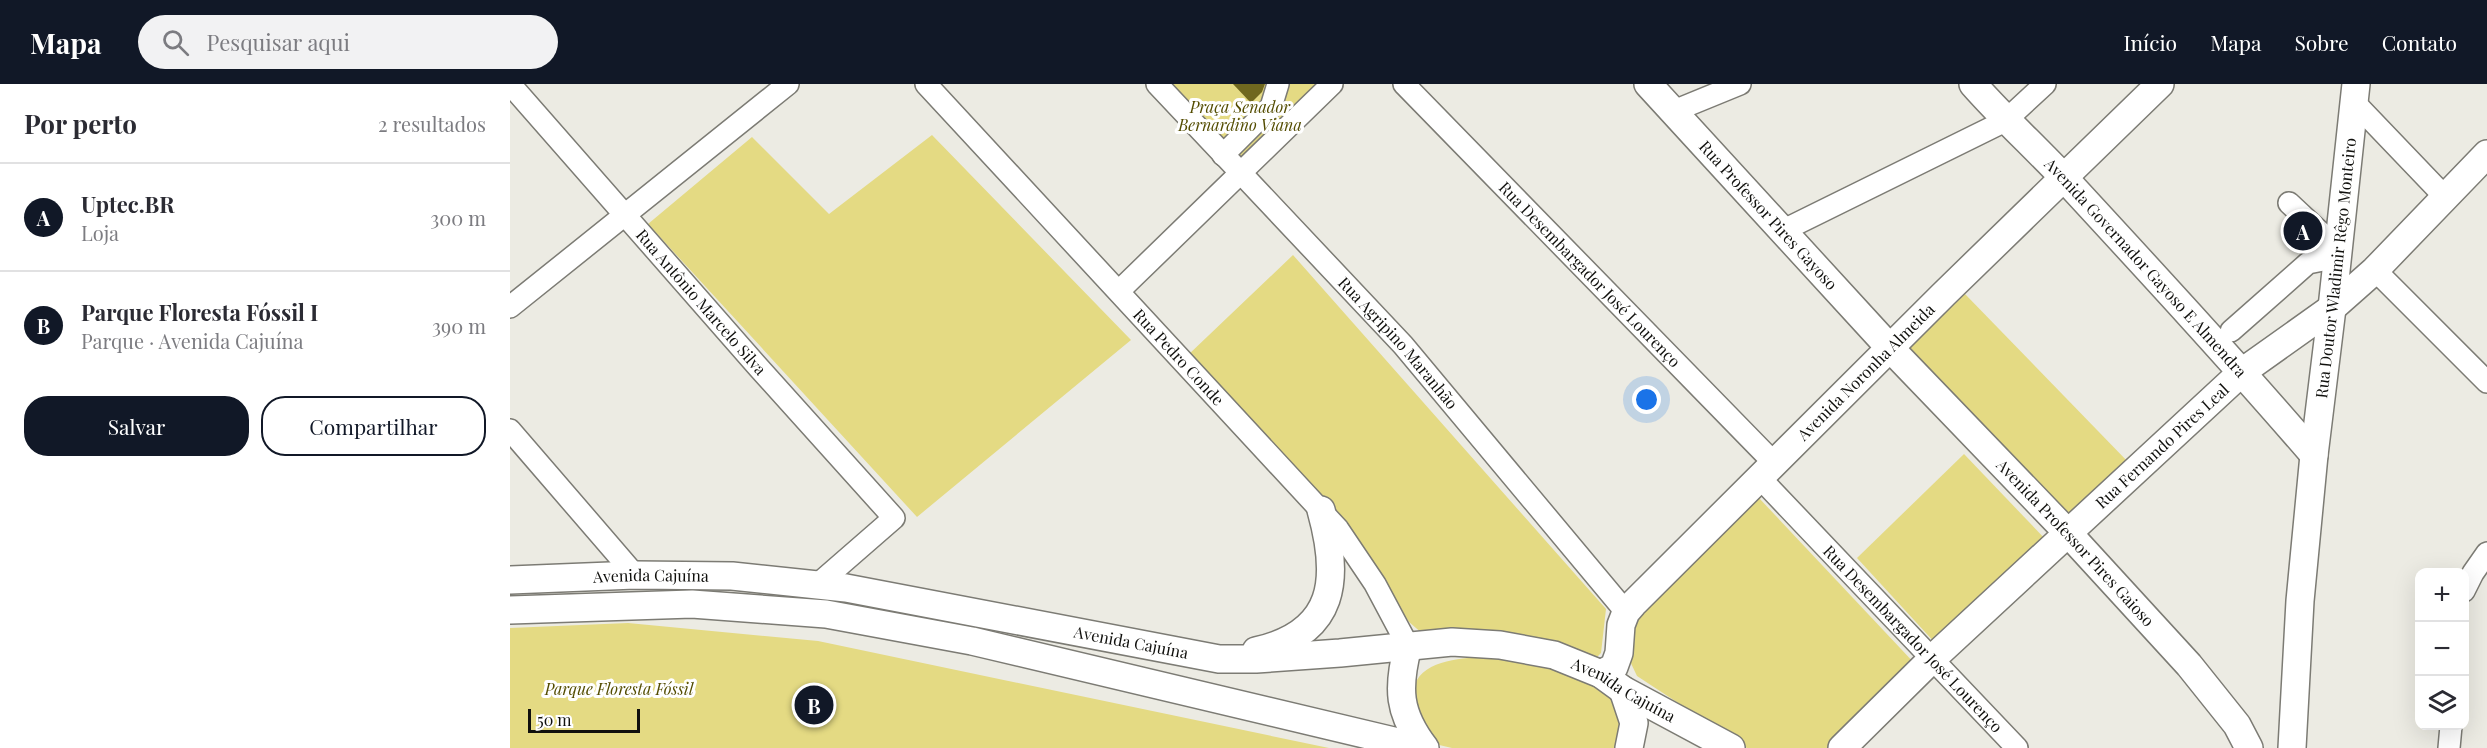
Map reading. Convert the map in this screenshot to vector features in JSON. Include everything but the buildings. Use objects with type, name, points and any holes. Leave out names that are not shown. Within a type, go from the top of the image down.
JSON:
[{"type":"main road","name":"Rua Professor Pires Gayoso","points":[[1648,84],[1890,348]]},
{"type":"main road","name":"Avenida Governador Gayoso E Almendra","points":[[1973,84],[2005,120],[2063,177],[2242,372],[2314,455]]},
{"type":"main road","name":"Avenida Noronha Almeida","points":[[1626,612],[1890,348],[2160,84]]},
{"type":"main road","name":"Rua Doutor Wladimir Rêgo Monteiro","points":[[2292,748],[2300,601],[2314,455],[2332,308],[2328,258],[2356,94]]},
{"type":"main road","name":"Rua Fernando Pires Leal","points":[[1842,748],[1933,658],[2242,372],[2332,308],[2375,270],[2487,154]]},
{"type":"main road","name":"Avenida Professor Pires Gaioso","points":[[1890,348],[2068,533],[2214,693],[2237,725],[2249,748]]},
{"type":"main road","points":[[1219,659],[1261,650],[1297,635],[1319,615],[1328,595],[1332,573],[1330,544],[1321,510]]},
{"type":"main road","name":"Avenida Cajuína","points":[[510,580],[635,575],[732,576],[817,585],[905,598],[1096,637],[1219,659],[1298,656],[1452,642],[1500,645],[1554,655],[1601,674],[1623,690],[1731,748]]},
{"type":"main road","name":"Avenida Cajuína","points":[[510,610],[692,604],[826,614],[972,641],[1424,748]]},
{"type":"main road","points":[[1601,674],[1614,667],[1619,653],[1621,625],[1626,612]]},
{"type":"main road","points":[[1408,646],[1400,677],[1403,704],[1411,727],[1424,748]]},
{"type":"main road","points":[[1623,690],[1632,709],[1634,723],[1629,748]]},
{"type":"street","name":"Rua Antônio Marcelo Silva","points":[[510,84],[894,518],[817,585]]},
{"type":"street","points":[[510,307],[788,84]]},
{"type":"street","name":"Rua Pedro Conde","points":[[927,84],[1321,510],[1354,550],[1376,584],[1398,633],[1408,646]]},
{"type":"street","name":"Rua Agripino Maranhão","points":[[1157,84],[1403,345],[1626,612]]},
{"type":"street","points":[[1223,155],[1271,107],[1278,84]]},
{"type":"street","points":[[1119,291],[1332,84]]},
{"type":"street","name":"Rua Desembargador José Lourenço","points":[[1404,84],[1767,471],[1933,658],[2017,748]]},
{"type":"street","points":[[1674,111],[1740,84]]},
{"type":"street","points":[[1784,230],[2005,120],[2045,84]]},
{"type":"street","points":[[2356,94],[2445,197]]},
{"type":"street","points":[[2231,331],[2308,263],[2328,258],[2320,232],[2289,203]]},
{"type":"street","points":[[2375,270],[2487,382]]},
{"type":"street","points":[[510,430],[635,575]]},
{"type":"street","points":[[2469,581],[2487,553]]},
{"type":"street","points":[[2449,748],[2451,730]]},
{"type":"green space","name":"Praça Senador Bernardino Viana","points":[[1164,84],[1321,84],[1237,164]]},
{"type":"green space","points":[[932,135],[1131,340],[917,517],[648,224],[752,137],[829,214]]},
{"type":"green space","points":[[1293,255],[1606,609],[1601,653],[1595,659],[1430,640],[1409,622],[1379,573],[1187,356]]},
{"type":"green space","points":[[1965,294],[2130,464],[2070,520],[1907,349]]},
{"type":"green space","points":[[1964,454],[2048,542],[1937,645],[1857,558]]},
{"type":"green space","points":[[1759,498],[1917,666],[1828,748],[1747,748],[1637,676],[1627,655],[1628,625]]},
{"type":"green space","name":"Parque Floresta Fóssil","points":[[628,623],[818,641],[1329,748],[510,748],[510,628]]},
{"type":"green space","points":[[1482,657],[1529,661],[1544,665],[1574,676],[1602,691],[1616,701],[1621,710],[1621,748],[1452,748],[1435,744],[1421,732],[1414,695],[1417,680],[1431,667],[1441,663]]},
{"type":"place","name":"Uptec.BR","points":[[2303,231]]},
{"type":"place","name":"Parque Floresta Fóssil I","points":[[814,705]]}]
